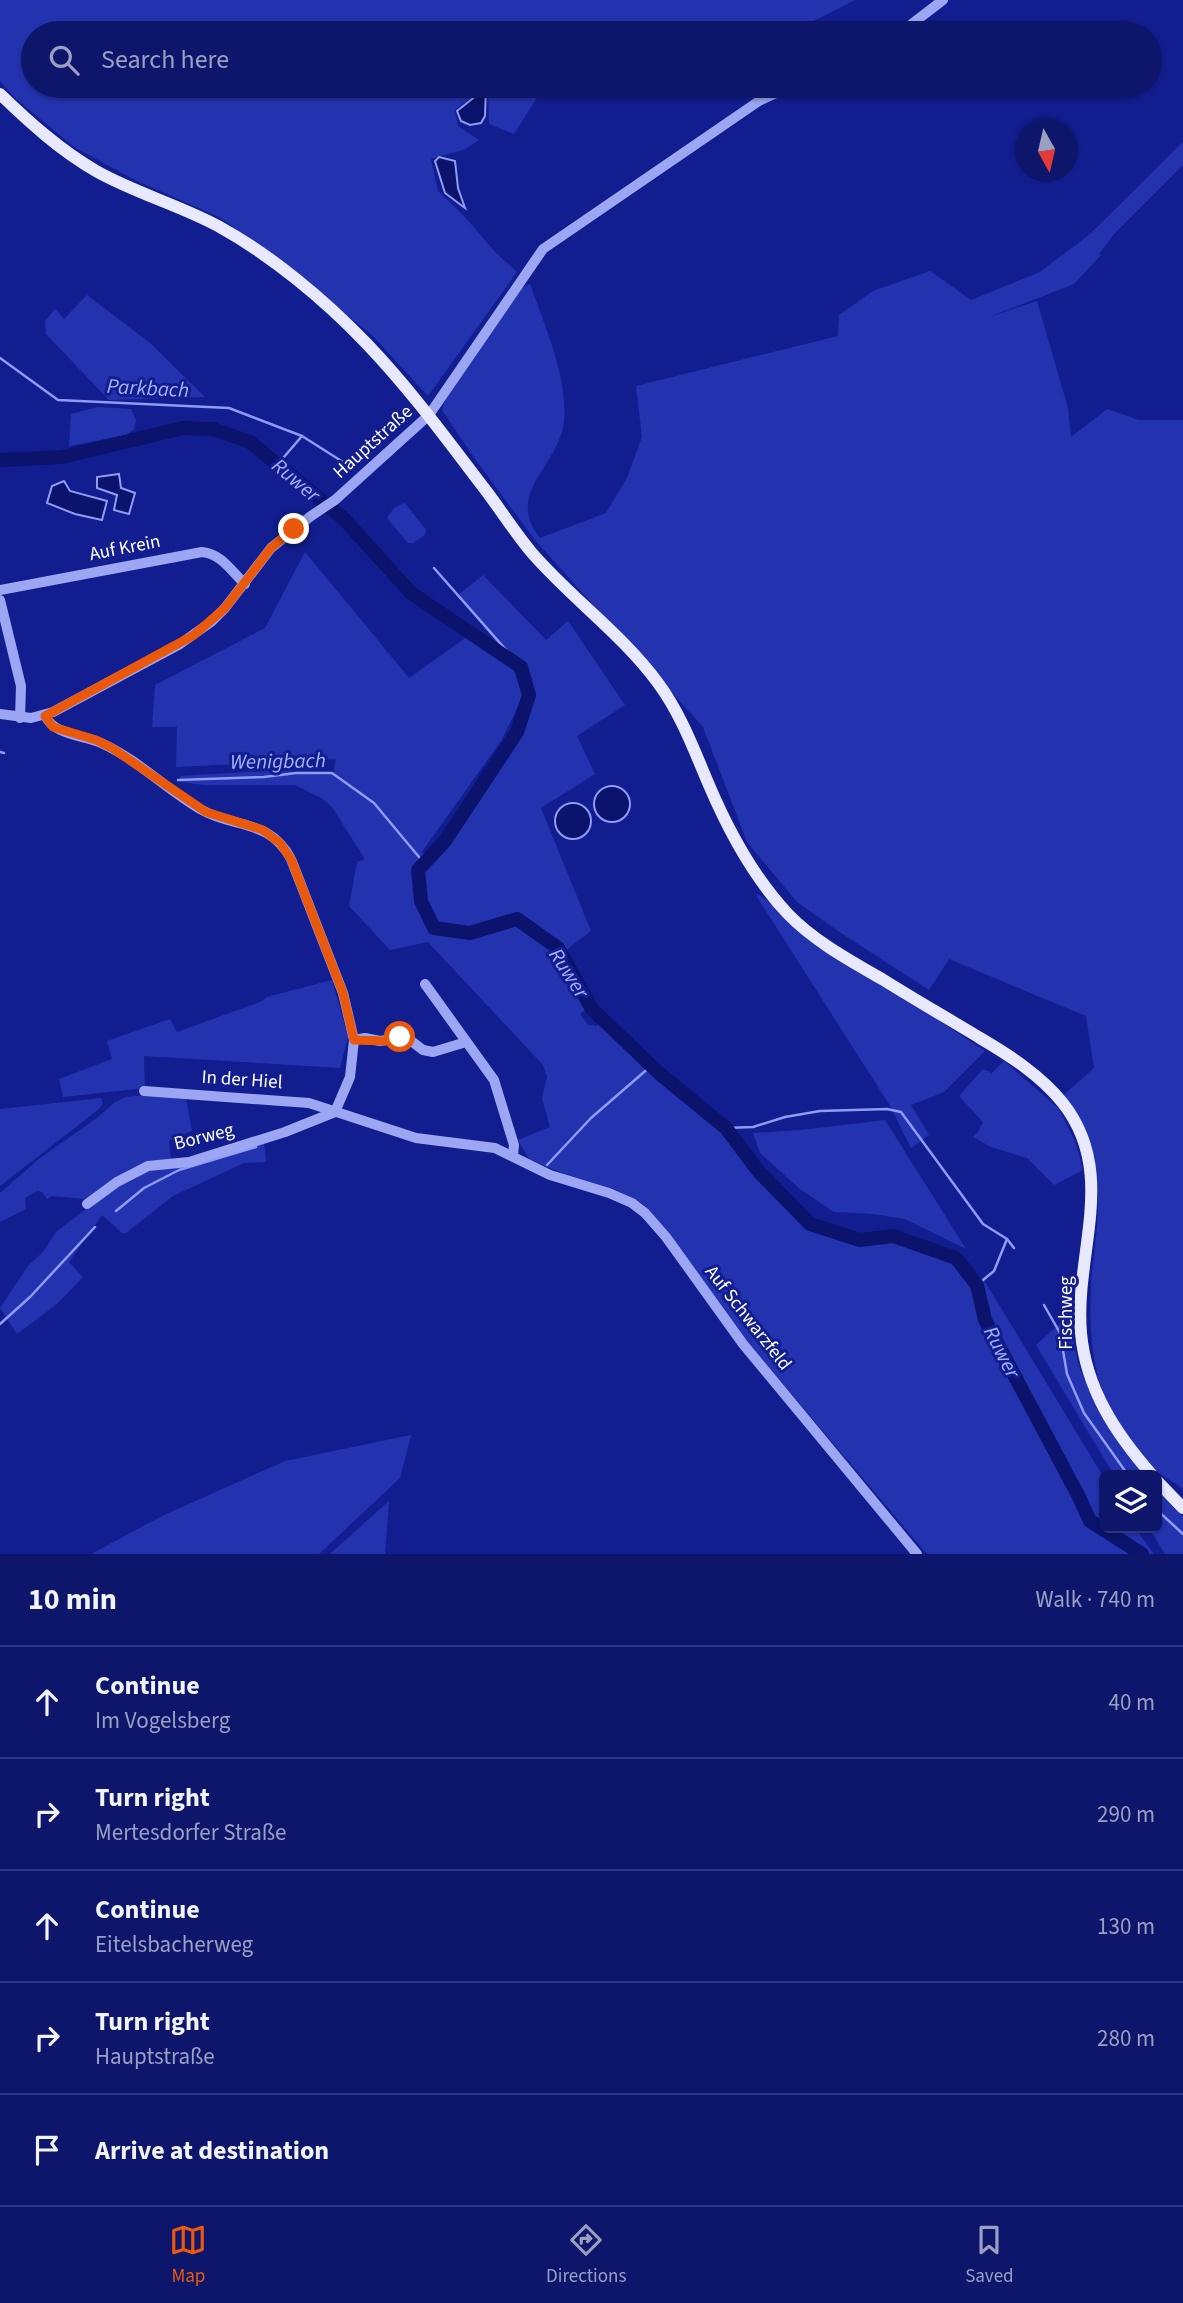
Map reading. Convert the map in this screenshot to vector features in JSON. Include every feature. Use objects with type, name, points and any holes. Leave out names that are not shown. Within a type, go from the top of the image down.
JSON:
[{"type":"main road","name":"Fischweg","points":[[0,94],[66,152],[97,172],[215,225],[268,258],[332,310],[363,340],[429,415],[531,551],[659,683],[689,736],[735,841],[768,891],[793,919],[837,953],[1013,1058],[1050,1089],[1064,1105],[1076,1125],[1091,1166],[1091,1216],[1081,1305],[1085,1358],[1099,1401],[1148,1470]]},
{"type":"main road","points":[[1162,1486],[1183,1507]]},
{"type":"street","points":[[916,21],[943,0]]},
{"type":"street","name":"Hauptstraße","points":[[0,714],[20,718],[45,716],[194,635],[225,608],[271,548],[335,500],[429,415],[543,249],[765,98]]},
{"type":"street","name":"Auf Krein","points":[[0,590],[202,552],[221,559],[245,584]]},
{"type":"street","points":[[0,600],[21,686],[20,718]]},
{"type":"street","points":[[45,716],[53,727],[106,745],[206,812],[258,827],[283,845],[291,859],[343,993],[354,1040],[350,1077],[335,1112]]},
{"type":"street","points":[[425,984],[494,1080],[513,1141],[513,1155]]},
{"type":"street","points":[[354,1040],[365,1038],[380,1041],[406,1037],[423,1049],[433,1052],[466,1042]]},
{"type":"street","name":"In der Hiel","points":[[144,1091],[309,1103],[416,1138],[488,1146],[513,1155]]},
{"type":"street","name":"Borweg","points":[[88,1204],[117,1182],[148,1166],[190,1162],[285,1132],[335,1112]]},
{"type":"street","name":"Auf Schwarzfeld","points":[[513,1155],[550,1175],[624,1198],[645,1213],[666,1237],[743,1344],[917,1554]]},
{"type":"shaded area","points":[[0,0],[855,0],[814,21],[21,21],[21,98],[470,98],[455,110],[458,126],[479,140],[466,149],[431,159],[438,191],[517,272],[428,396],[372,335],[252,240],[221,218],[135,180],[74,147],[14,97],[0,81]]},
{"type":"shaded area","points":[[473,98],[486,98],[485,116],[481,123],[470,125],[461,121],[457,111]]},
{"type":"shaded area","points":[[488,98],[536,98],[514,134],[489,124]]},
{"type":"shaded area","points":[[1183,142],[1183,165],[1114,234],[1099,254],[1101,255],[1074,284],[986,318],[1037,301],[1068,408],[1071,437],[1107,409],[1139,420],[1183,420],[1183,1489],[1163,1476],[1162,1470],[1156,1470],[1136,1450],[1120,1427],[1099,1380],[1091,1329],[1092,1272],[1098,1219],[1097,1187],[1088,1153],[1059,1099],[1094,1068],[1086,1016],[949,959],[929,990],[797,902],[747,842],[703,727],[535,540],[442,410],[446,399],[521,288],[530,284],[549,337],[564,396],[562,431],[529,496],[531,523],[540,538],[606,513],[627,478],[642,437],[636,386],[838,336],[839,315],[873,291],[930,271],[971,300],[1040,272],[1090,234]]},
{"type":"shaded area","points":[[439,157],[455,161],[458,188],[465,208],[445,193],[435,161]]},
{"type":"shaded area","points":[[87,295],[150,343],[205,397],[109,400],[46,334],[45,321],[55,309],[64,319]]},
{"type":"shaded area","points":[[98,407],[131,409],[136,420],[134,429],[126,435],[69,446],[71,414]]},
{"type":"shaded area","points":[[119,474],[121,488],[135,493],[129,514],[114,510],[117,495],[97,488],[97,477]]},
{"type":"shaded area","points":[[64,481],[70,491],[107,501],[102,520],[75,514],[47,503],[52,486]]},
{"type":"shaded area","points":[[405,503],[426,530],[425,535],[413,543],[408,543],[387,518],[394,508]]},
{"type":"shaded area","points":[[305,552],[409,678],[468,636],[513,667],[523,697],[501,741],[421,853],[434,853],[445,841],[517,732],[529,695],[521,667],[458,595],[483,575],[546,640],[568,621],[625,705],[577,736],[595,774],[541,808],[591,931],[561,954],[590,1006],[580,1014],[588,1025],[597,1026],[602,1019],[651,1066],[726,1128],[759,1172],[810,1224],[860,1240],[893,1236],[956,1258],[977,1285],[984,1280],[1099,1470],[1099,1533],[1139,1533],[1154,1554],[927,1554],[750,1345],[643,1204],[614,1189],[569,1176],[529,1159],[518,1140],[550,1127],[542,1098],[547,1077],[543,1065],[428,942],[390,950],[349,906],[357,862],[365,859],[332,807],[323,799],[295,785],[204,785],[180,782],[180,776],[265,771],[335,772],[336,759],[176,767],[177,727],[152,727],[155,685],[265,628]]},
{"type":"shaded area","points":[[612,786],[624,792],[630,804],[624,816],[612,822],[600,816],[594,804],[600,792]]},
{"type":"shaded area","points":[[573,803],[585,809],[591,821],[585,833],[573,839],[561,833],[555,821],[561,809]]},
{"type":"shaded area","points":[[757,894],[792,924],[985,1051],[944,1092],[911,1105],[929,1135],[911,1148],[889,1104]]},
{"type":"shaded area","points":[[332,980],[348,1037],[340,1068],[144,1056],[145,1088],[63,1097],[59,1079],[112,1059],[107,1041],[170,1019],[177,1032],[260,1002],[267,997]]},
{"type":"shaded area","points":[[1004,1061],[1058,1108],[1075,1141],[1083,1170],[1054,1185],[1027,1158],[991,1147],[973,1137],[983,1122],[959,1096],[983,1069],[992,1073]]},
{"type":"shaded area","points":[[145,1095],[186,1099],[192,1131],[169,1141],[171,1160],[150,1161],[130,1169],[85,1199],[52,1196],[47,1199],[42,1192],[37,1191],[25,1198],[26,1209],[0,1222],[0,1193],[40,1158],[115,1102],[126,1097]]},
{"type":"shaded area","points":[[101,1098],[103,1103],[99,1109],[0,1186],[0,1109]]},
{"type":"shaded area","points":[[885,1120],[966,1249],[905,1219],[834,1212],[800,1189],[760,1153],[753,1133]]},
{"type":"shaded area","points":[[264,1142],[266,1162],[244,1163],[173,1196],[126,1233],[122,1233],[102,1215],[69,1262],[83,1277],[57,1304],[17,1334],[0,1308],[28,1266],[43,1252],[57,1231],[114,1188],[145,1171],[188,1166]]},
{"type":"shaded area","points":[[1074,1311],[1074,1344],[1078,1363],[1092,1397],[1140,1470],[1111,1470],[1036,1345]]},
{"type":"shaded area","points":[[411,1435],[400,1478],[319,1554],[91,1554],[164,1515],[285,1461]]},
{"type":"shaded area","points":[[1162,1495],[1183,1517],[1183,1554],[1165,1554],[1152,1533],[1162,1533]]},
{"type":"shaded area","points":[[389,1501],[385,1554],[330,1554]]},
{"type":"waterway","name":"Parkbach","points":[[0,358],[58,400],[229,408],[302,436],[343,462]]},
{"type":"waterway","name":"Ruwer","points":[[0,460],[62,457],[183,428],[213,429],[250,442],[344,519],[411,593],[521,667],[529,695],[517,732],[445,841],[418,870],[421,901],[434,928],[470,933],[517,919],[558,948],[592,1009],[660,1074],[726,1128],[759,1172],[810,1224],[860,1240],[893,1236],[956,1258],[977,1285],[985,1320],[1090,1521],[1142,1554]]},
{"type":"waterway","name":"Parkbach","points":[[278,464],[302,436]]},
{"type":"waterway","name":"Parkbach","points":[[434,568],[521,667]]},
{"type":"waterway","name":"Wenigbach","points":[[0,752],[4,753]]},
{"type":"waterway","name":"Wenigbach","points":[[178,780],[332,773],[374,803],[424,863]]},
{"type":"waterway","points":[[547,1165],[591,1118],[651,1066]]},
{"type":"waterway","points":[[726,1128],[753,1127],[785,1117],[820,1111],[887,1109],[901,1112],[983,1224],[1007,1239],[1014,1248]]},
{"type":"waterway","points":[[116,1211],[144,1188],[179,1170],[256,1147]]},
{"type":"waterway","points":[[0,1324],[30,1297],[95,1227]]},
{"type":"waterway","points":[[977,1285],[994,1271],[1007,1239]]},
{"type":"waterway","points":[[1044,1305],[1060,1333],[1067,1374],[1084,1413],[1124,1470]]},
{"type":"waterway","points":[[1162,1515],[1183,1534]]},
{"type":"route","points":[[294,529],[271,548],[225,608],[194,635],[45,716],[53,727],[96,740],[112,748],[200,809],[258,827],[280,843],[291,859],[343,993],[354,1040],[365,1038],[384,1041],[400,1037]]}]
